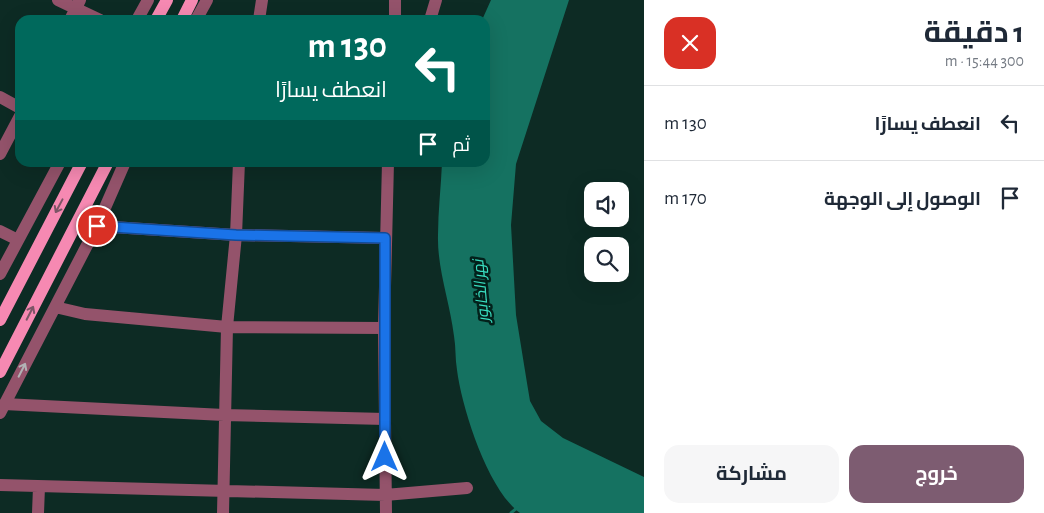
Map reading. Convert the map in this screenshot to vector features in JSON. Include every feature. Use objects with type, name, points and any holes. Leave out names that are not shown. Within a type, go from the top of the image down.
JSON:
[{"type":"main road","points":[[158,15],[166,0]]},
{"type":"main road","points":[[184,15],[192,0]]},
{"type":"main road","points":[[0,320],[79,167]]},
{"type":"main road","points":[[0,372],[105,167]]},
{"type":"street","points":[[58,0],[88,15]]},
{"type":"street","points":[[140,15],[148,0]]},
{"type":"street","points":[[199,15],[207,0]]},
{"type":"street","points":[[260,15],[262,0]]},
{"type":"street","points":[[395,0],[395,15]]},
{"type":"street","points":[[432,15],[436,0]]},
{"type":"street","points":[[0,98],[15,106]]},
{"type":"street","points":[[0,154],[15,126]]},
{"type":"street","points":[[0,274],[57,167]]},
{"type":"street","points":[[123,167],[97,226],[2,409],[384,419]]},
{"type":"street","points":[[223,513],[227,328],[236,235],[239,167]]},
{"type":"street","points":[[386,513],[384,328],[388,167]]},
{"type":"street","points":[[97,226],[236,235],[385,238]]},
{"type":"street","points":[[0,231],[18,240]]},
{"type":"street","points":[[55,307],[85,314],[227,328],[384,328]]},
{"type":"street","points":[[0,485],[39,488],[385,495],[467,488]]},
{"type":"street","points":[[38,513],[39,488]]},
{"type":"water","name":"نهر الخابور","points":[[491,0],[569,0],[516,164],[511,225],[516,315],[530,401],[541,421],[563,438],[644,477],[644,513],[520,513],[508,502],[487,468],[464,406],[457,370],[455,340],[438,248],[439,208],[442,167],[490,167],[490,15],[484,15]]},
{"type":"waterway","points":[[511,513],[518,507]]},
{"type":"route","points":[[97,226],[236,235],[385,238],[385,457]]}]
